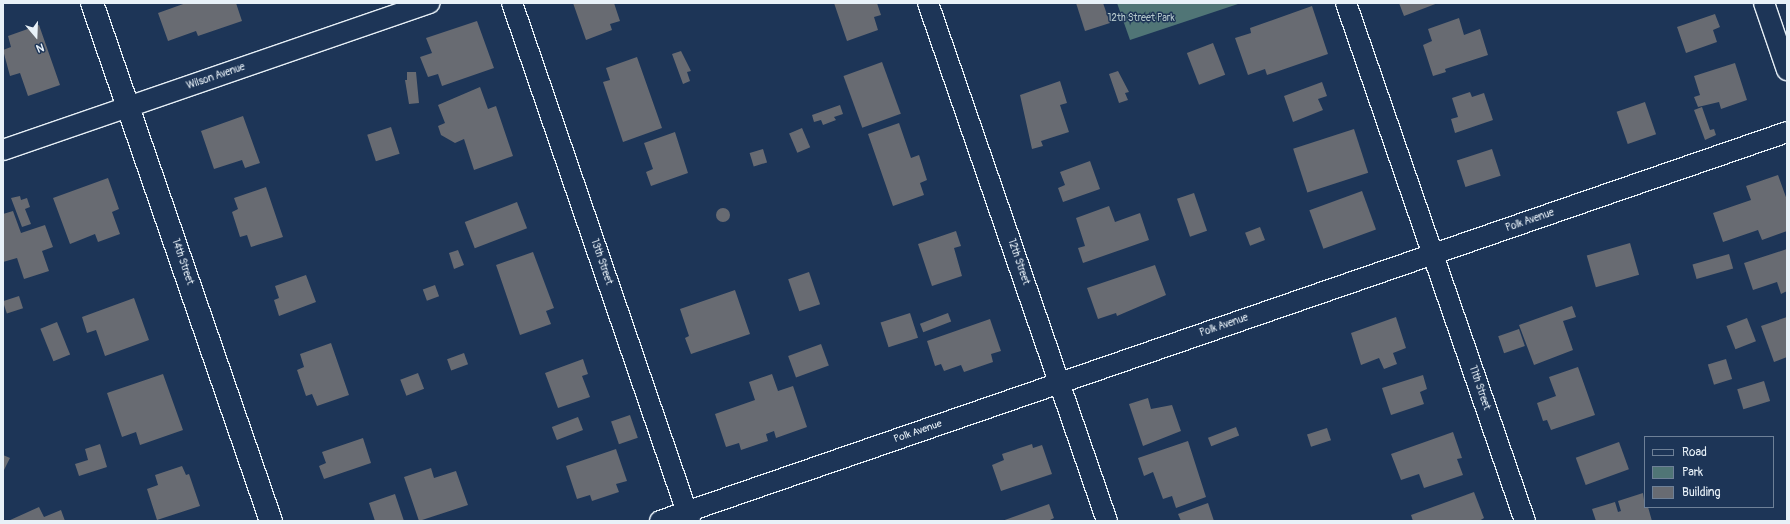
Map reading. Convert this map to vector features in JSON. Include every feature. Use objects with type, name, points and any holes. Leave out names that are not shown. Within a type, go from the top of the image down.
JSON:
[{"type":"street","name":"14th Street","points":[[92,3],[271,521]]},
{"type":"street","name":"Wilson Avenue","points":[[3,150],[429,3]]},
{"type":"street","name":"13th Street","points":[[512,3],[689,516]]},
{"type":"street","name":"12th Street","points":[[928,3],[1107,521]]},
{"type":"street","name":"11th Street","points":[[1346,3],[1525,521]]},
{"type":"street","points":[[1764,3],[1787,70]]},
{"type":"street","name":"Polk Avenue","points":[[660,521],[689,516],[1060,383],[1787,132]]},
{"type":"green space","name":"12th Street Park","points":[[1117,3],[1241,3],[1130,40]]},
{"type":"building","points":[[186,3],[236,3],[242,21],[198,36],[196,31],[168,41],[158,13]]},
{"type":"building","points":[[573,3],[614,3],[620,21],[610,24],[612,30],[586,40]]},
{"type":"building","points":[[834,3],[877,3],[881,15],[874,17],[878,30],[847,41]]},
{"type":"building","points":[[1076,3],[1103,3],[1110,23],[1085,31]]},
{"type":"building","points":[[1399,3],[1438,3],[1404,16]]},
{"type":"building","points":[[1312,6],[1328,54],[1267,75],[1265,69],[1248,75],[1235,38],[1251,33],[1250,28]]},
{"type":"building","points":[[1715,14],[1720,27],[1713,30],[1717,42],[1686,53],[1677,27]]},
{"type":"building","points":[[1459,18],[1464,35],[1480,29],[1488,55],[1445,69],[1446,72],[1433,76],[1423,45],[1432,41],[1428,29]]},
{"type":"building","points":[[477,21],[494,68],[442,86],[438,74],[428,77],[420,57],[432,53],[426,38]]},
{"type":"building","points":[[39,25],[60,85],[28,96],[20,73],[10,76],[3,50],[11,47],[8,36]]},
{"type":"building","points":[[1213,43],[1225,75],[1199,85],[1187,53]]},
{"type":"building","points":[[681,51],[691,71],[687,72],[690,81],[683,84],[672,54]]},
{"type":"building","points":[[637,57],[662,128],[623,142],[603,82],[610,80],[606,68]]},
{"type":"building","points":[[882,62],[901,114],[862,128],[843,76]]},
{"type":"building","points":[[1735,63],[1747,100],[1721,109],[1719,102],[1698,107],[1694,97],[1700,95],[1694,76]]},
{"type":"building","points":[[1118,71],[1129,92],[1125,93],[1128,100],[1119,103],[1109,74]]},
{"type":"building","points":[[407,72],[416,72],[419,103],[409,104],[405,80],[407,80]]},
{"type":"building","points":[[1060,81],[1067,103],[1060,105],[1069,132],[1041,141],[1043,146],[1032,149],[1020,95]]},
{"type":"building","points":[[1322,82],[1327,96],[1318,99],[1323,110],[1293,122],[1284,96]]},
{"type":"building","points":[[480,87],[488,109],[496,106],[513,156],[474,170],[464,139],[455,143],[441,135],[438,126],[445,123],[438,105]]},
{"type":"building","points":[[1470,92],[1472,97],[1484,93],[1493,120],[1455,133],[1451,119],[1458,117],[1452,98]]},
{"type":"building","points":[[1645,102],[1656,134],[1628,144],[1617,112]]},
{"type":"building","points":[[840,105],[843,114],[834,117],[836,120],[823,125],[821,120],[814,122],[812,115]]},
{"type":"building","points":[[1702,107],[1710,130],[1714,129],[1716,135],[1705,140],[1694,110]]},
{"type":"building","points":[[243,116],[260,163],[245,168],[242,160],[214,169],[201,131]]},
{"type":"building","points":[[899,123],[911,158],[919,155],[927,180],[920,183],[924,195],[893,206],[868,134]]},
{"type":"building","points":[[391,127],[400,154],[376,161],[367,135]]},
{"type":"building","points":[[802,128],[810,147],[797,153],[789,133]]},
{"type":"building","points":[[1354,129],[1368,173],[1307,193],[1293,149]]},
{"type":"building","points":[[675,132],[688,173],[651,186],[646,172],[653,169],[644,143]]},
{"type":"building","points":[[763,149],[767,162],[754,166],[750,153]]},
{"type":"building","points":[[1492,149],[1501,176],[1465,187],[1457,160]]},
{"type":"building","points":[[1090,161],[1100,189],[1063,202],[1058,188],[1065,185],[1060,172]]},
{"type":"building","points":[[1778,175],[1787,200],[1787,231],[1762,240],[1758,230],[1723,242],[1713,213],[1751,200],[1746,186]]},
{"type":"building","points":[[108,178],[119,209],[112,212],[120,234],[98,242],[95,234],[70,244],[53,198]]},
{"type":"building","points":[[266,187],[283,237],[251,247],[247,235],[240,237],[232,212],[238,209],[234,198]]},
{"type":"building","points":[[1362,191],[1376,230],[1323,249],[1309,210]]},
{"type":"building","points":[[1194,193],[1207,231],[1190,237],[1177,199]]},
{"type":"building","points":[[20,196],[21,200],[27,198],[30,207],[25,209],[31,224],[22,227],[11,198]]},
{"type":"building","points":[[517,202],[527,228],[475,248],[465,222]]},
{"type":"building","points":[[1109,206],[1115,222],[1140,213],[1149,240],[1083,263],[1078,248],[1085,246],[1076,218]]},
{"type":"building","points":[[720,208],[726,208],[730,212],[730,218],[726,222],[720,222],[716,218],[716,212]]},
{"type":"building","points":[[13,211],[21,233],[45,225],[53,247],[42,251],[49,271],[24,279],[17,258],[3,262],[3,214]]},
{"type":"building","points":[[1260,227],[1265,240],[1250,246],[1245,233]]},
{"type":"building","points":[[956,231],[961,246],[954,248],[962,276],[932,286],[918,244]]},
{"type":"building","points":[[1630,243],[1639,275],[1596,287],[1587,255]]},
{"type":"building","points":[[1787,249],[1787,291],[1781,294],[1777,282],[1753,290],[1744,263]]},
{"type":"building","points":[[458,250],[464,265],[454,269],[449,253]]},
{"type":"building","points":[[533,252],[554,308],[546,311],[551,324],[520,335],[496,265]]},
{"type":"building","points":[[1729,254],[1733,268],[1697,279],[1692,264]]},
{"type":"building","points":[[1155,265],[1166,295],[1117,316],[1116,313],[1098,319],[1087,288]]},
{"type":"building","points":[[809,272],[820,304],[799,311],[788,279]]},
{"type":"building","points":[[306,275],[316,302],[279,316],[274,300],[279,298],[275,286]]},
{"type":"building","points":[[435,285],[439,296],[427,301],[423,289]]},
{"type":"building","points":[[735,290],[750,334],[691,354],[685,338],[689,336],[680,309]]},
{"type":"building","points":[[19,296],[23,308],[7,314],[3,301]]},
{"type":"building","points":[[134,298],[149,340],[105,356],[96,330],[87,333],[82,317]]},
{"type":"building","points":[[1572,306],[1576,317],[1563,321],[1573,350],[1534,365],[1519,325]]},
{"type":"building","points":[[910,313],[918,338],[889,347],[881,323]]},
{"type":"building","points":[[948,313],[951,321],[923,332],[920,324]]},
{"type":"building","points":[[1396,317],[1406,348],[1393,353],[1397,364],[1384,369],[1379,358],[1361,365],[1351,333]]},
{"type":"building","points":[[1787,317],[1787,357],[1774,362],[1761,326]]},
{"type":"building","points":[[1747,318],[1756,341],[1735,349],[1726,326]]},
{"type":"building","points":[[990,319],[1001,351],[991,354],[993,362],[964,372],[961,365],[944,371],[941,364],[935,366],[927,341]]},
{"type":"building","points":[[57,322],[70,354],[53,361],[40,329]]},
{"type":"building","points":[[1519,329],[1525,346],[1504,353],[1498,336]]},
{"type":"building","points":[[331,343],[349,395],[317,406],[312,394],[306,396],[297,370],[304,367],[300,354]]},
{"type":"building","points":[[821,344],[829,366],[796,378],[788,356]]},
{"type":"building","points":[[464,353],[468,364],[451,370],[447,359]]},
{"type":"building","points":[[583,359],[588,374],[582,376],[590,397],[558,408],[545,373]]},
{"type":"building","points":[[1726,359],[1732,379],[1714,385],[1708,365]]},
{"type":"building","points":[[1578,367],[1595,415],[1551,430],[1547,420],[1543,421],[1537,403],[1556,396],[1549,377]]},
{"type":"building","points":[[418,373],[424,389],[406,396],[400,380]]},
{"type":"building","points":[[163,374],[183,430],[140,445],[136,432],[122,437],[107,393]]},
{"type":"building","points":[[772,374],[778,391],[793,386],[807,427],[776,438],[774,431],[766,434],[768,441],[741,450],[739,443],[726,447],[715,414],[755,400],[749,382]]},
{"type":"building","points":[[1423,375],[1427,389],[1420,392],[1424,404],[1391,415],[1382,388]]},
{"type":"building","points":[[1764,381],[1770,401],[1743,409],[1737,389]]},
{"type":"building","points":[[1148,398],[1151,409],[1172,405],[1181,431],[1143,446],[1129,404]]},
{"type":"building","points":[[630,415],[638,438],[619,444],[611,422]]},
{"type":"building","points":[[578,417],[583,430],[557,440],[552,427]]},
{"type":"building","points":[[1236,427],[1239,435],[1211,446],[1208,438]]},
{"type":"building","points":[[1327,428],[1331,440],[1311,447],[1307,434]]},
{"type":"building","points":[[1453,432],[1462,458],[1457,459],[1463,475],[1424,488],[1419,474],[1401,480],[1391,454]]},
{"type":"building","points":[[363,438],[371,463],[324,479],[319,466],[326,463],[322,452]]},
{"type":"building","points":[[1188,441],[1206,497],[1176,508],[1172,496],[1163,499],[1153,472],[1144,476],[1138,458]]},
{"type":"building","points":[[1619,442],[1629,469],[1586,485],[1576,458]]},
{"type":"building","points":[[100,444],[107,467],[79,476],[75,464],[88,460],[85,449]]},
{"type":"building","points":[[1032,444],[1033,448],[1042,445],[1052,474],[1001,491],[992,465],[1004,460],[1002,454]]},
{"type":"building","points":[[616,449],[627,481],[616,484],[619,492],[592,501],[590,495],[577,499],[566,466]]},
{"type":"building","points":[[3,455],[10,458],[3,472]]},
{"type":"building","points":[[182,466],[186,475],[189,474],[200,506],[157,520],[147,489],[158,485],[155,475]]},
{"type":"building","points":[[431,468],[434,478],[456,471],[468,505],[419,521],[404,477]]},
{"type":"building","points":[[1474,492],[1484,518],[1479,521],[1413,521],[1411,515]]},
{"type":"building","points":[[1643,493],[1644,508],[1648,508],[1652,521],[1596,521],[1592,509],[1615,502],[1618,512],[1621,511],[1618,501]]},
{"type":"building","points":[[395,494],[404,521],[375,521],[369,503]]},
{"type":"building","points":[[1208,503],[1214,521],[1181,521],[1178,514]]},
{"type":"building","points":[[1049,504],[1054,518],[1048,521],[1002,521]]},
{"type":"building","points":[[39,507],[44,517],[61,510],[65,521],[8,521]]}]
